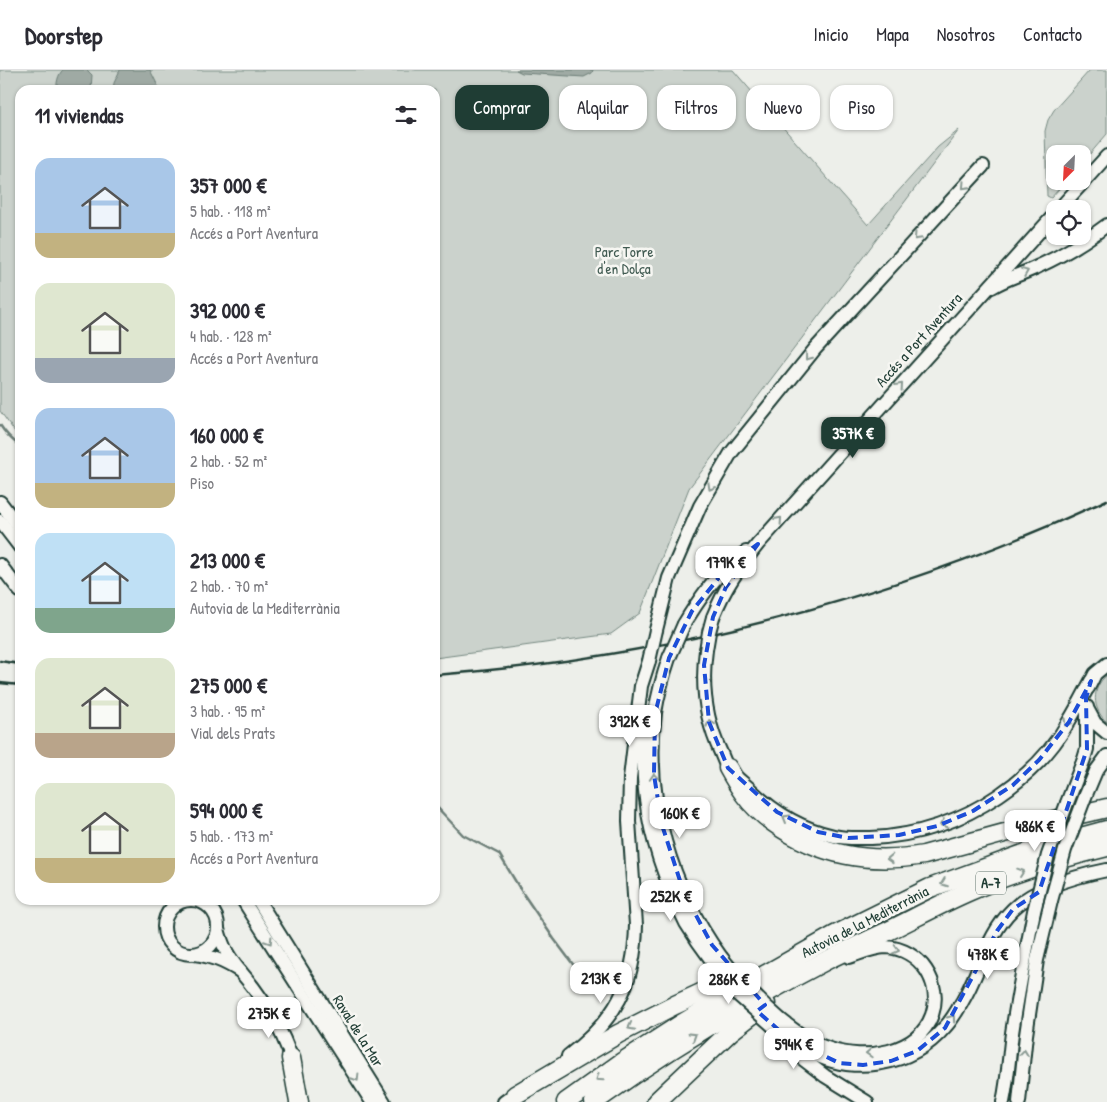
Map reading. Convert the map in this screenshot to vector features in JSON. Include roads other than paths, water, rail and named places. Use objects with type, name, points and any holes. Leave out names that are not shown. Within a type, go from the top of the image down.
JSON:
[{"type":"highway","points":[[728,768],[743,794],[754,806],[797,838],[832,852],[872,859],[924,855],[1045,822],[1107,808]]},
{"type":"highway","name":"Autovia de la Mediterrània","points":[[566,1102],[622,1062],[681,1024],[835,935],[930,888],[1029,852],[1107,830]]},
{"type":"highway","name":"Autovia de la Mediterrània","points":[[594,1102],[647,1065],[707,1028],[827,960],[970,891],[1001,879],[1107,847]]},
{"type":"highway","points":[[510,1098],[618,1034],[675,1005],[812,941],[835,935]]},
{"type":"highway","points":[[656,1102],[730,1032],[759,1010],[790,989],[874,945],[880,935]]},
{"type":"highway","points":[[292,1058],[299,1102]]},
{"type":"street","points":[[1067,200],[1107,156]]},
{"type":"street","points":[[510,1098],[590,1038],[617,1005],[627,984],[634,960],[636,942],[629,799],[641,686],[649,662],[669,578],[700,506],[731,453],[814,349],[983,166]]},
{"type":"street","name":"Accés a Port Aventura","points":[[728,768],[708,722],[704,683],[704,665],[709,632],[713,617],[726,587],[758,544],[1046,224]]},
{"type":"street","name":"Accés a Port Aventura","points":[[982,294],[1000,282],[1038,267],[1063,254],[1107,225]]},
{"type":"street","points":[[0,502],[15,522]]},
{"type":"street","points":[[0,520],[15,540]]},
{"type":"street","points":[[657,828],[658,809],[654,745],[655,714],[669,658],[684,624],[700,598],[730,564],[758,544]]},
{"type":"street","points":[[0,565],[15,584]]},
{"type":"street","points":[[649,662],[643,758],[646,799],[657,828],[675,899],[687,924],[717,959],[755,996],[783,1043],[818,1071],[867,1102]]},
{"type":"street","points":[[728,768],[776,812],[818,832],[834,836],[864,838],[917,832],[943,824],[973,811],[1013,785],[1059,737],[1095,674],[1107,664]]},
{"type":"street","points":[[1003,1102],[1024,959],[1034,911],[1048,855],[1087,749],[1086,698],[1091,681]]},
{"type":"street","points":[[1087,707],[1095,723],[1107,733]]},
{"type":"street","points":[[1019,1102],[1026,1035],[1036,969],[1051,901],[1065,850],[1085,797],[1096,770],[1107,756]]},
{"type":"street","points":[[717,959],[738,995],[788,1038],[807,1050],[839,1063],[852,1065],[891,1061],[927,1044],[945,1028],[964,999],[997,930],[1024,900],[1047,888],[1082,875],[1107,870]]},
{"type":"street","points":[[167,905],[164,930],[169,943],[180,952],[210,956],[240,971]]},
{"type":"street","points":[[167,914],[177,905]]},
{"type":"street","points":[[195,954],[201,953],[211,946],[217,935],[218,920],[214,912],[206,905]]},
{"type":"street","name":"Raval de la Mar","points":[[246,905],[372,1102]]},
{"type":"street","name":"Raval de la Mar","points":[[261,905],[384,1102]]},
{"type":"street","points":[[218,929],[227,954],[257,991],[283,1036],[292,1058],[305,1102]]},
{"type":"street","points":[[774,1025],[803,1036],[820,1046],[850,1054],[870,1054],[888,1051],[904,1046],[918,1036],[932,1016],[935,1000],[935,992],[930,977],[922,965],[916,959],[901,951],[885,947],[849,957]]},
{"type":"waterway","points":[[0,425],[15,441]]},
{"type":"waterway","points":[[440,810],[463,835],[499,854],[554,939],[587,983]]},
{"type":"railway","points":[[440,675],[522,667],[608,654],[694,638],[779,618],[863,594],[946,566],[1027,535],[1107,500]]},
{"type":"railway","points":[[0,661],[15,663]]},
{"type":"railway","points":[[0,683],[15,684]]},
{"type":"park label","name":"Parc Torre d'en Dolça","points":[[624,260]]}]
